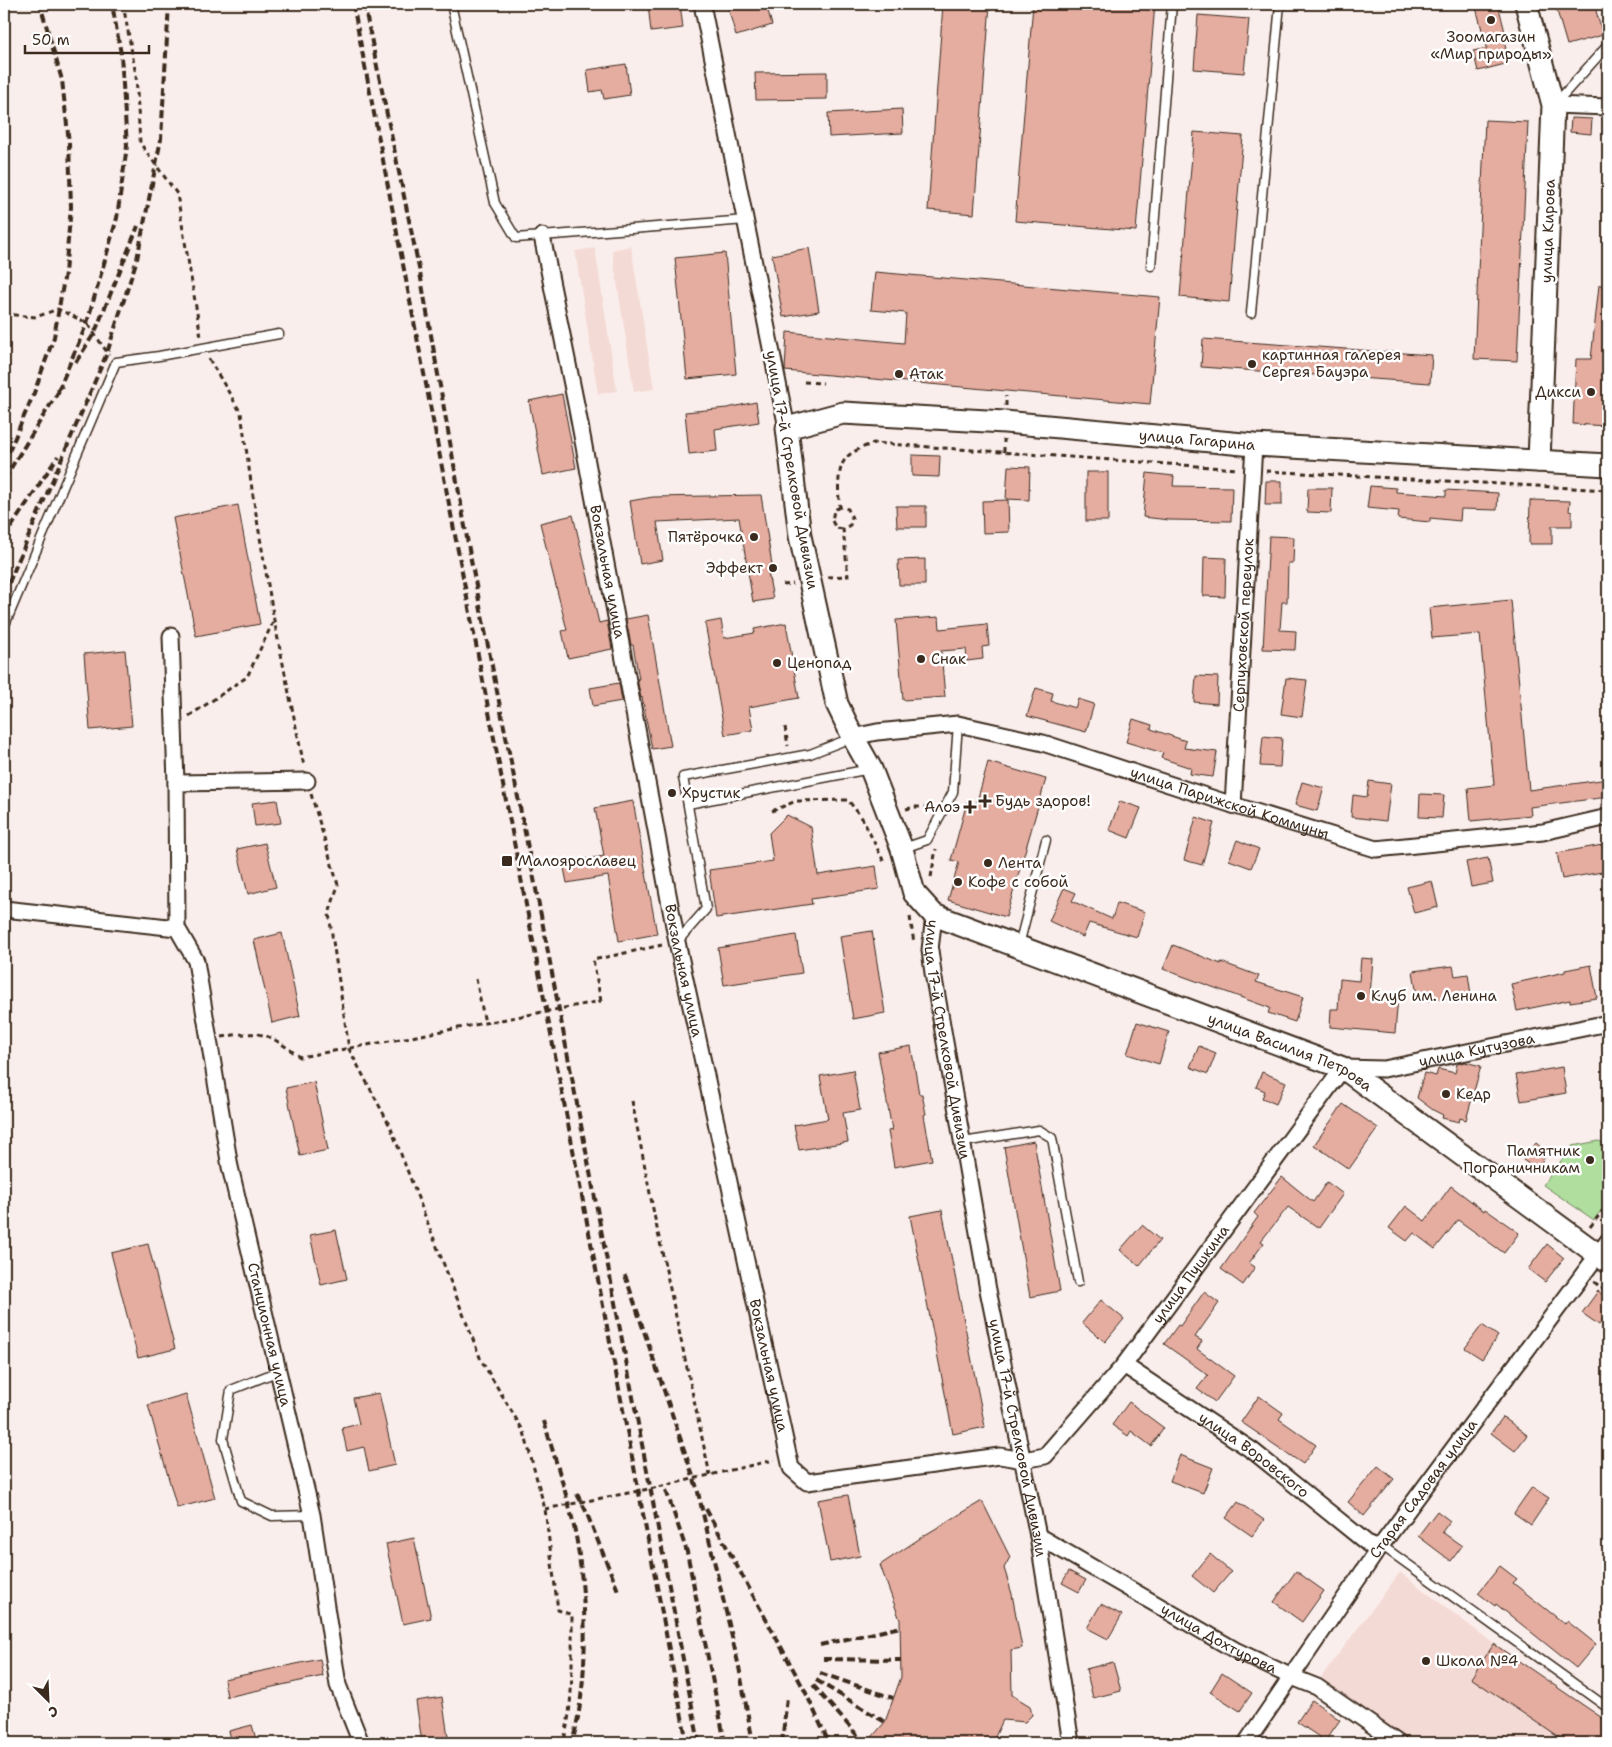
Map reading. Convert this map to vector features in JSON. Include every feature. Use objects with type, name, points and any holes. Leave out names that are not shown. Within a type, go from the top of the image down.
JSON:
[{"type":"main road","name":"улица Кирова","points":[[1526,4],[1553,105],[1538,461]]},
{"type":"main road","name":"улица Гагарина","points":[[787,428],[843,413],[1005,422],[1254,445],[1608,465]]},
{"type":"main road","name":"улица 17-й Стрелковой Дивизии","points":[[787,428],[800,536],[837,704],[871,769],[889,813],[902,849],[914,893],[934,915]]},
{"type":"main road","name":"улица Василия Петрова","points":[[934,915],[1343,1068],[1605,1252]]},
{"type":"street","name":"улица 17-й Стрелковой Дивизии","points":[[702,4],[787,428]]},
{"type":"street","points":[[1553,105],[1608,107]]},
{"type":"street","name":"Вокзальная улица","points":[[542,236],[579,419],[677,942],[791,1468],[806,1482],[1000,1456],[1023,1460]]},
{"type":"street","name":"Серпуховской переулок","points":[[1233,805],[1254,445]]},
{"type":"street","points":[[4,909],[177,928],[176,783],[171,636]]},
{"type":"street","name":"улица Парижской Коммуны","points":[[853,737],[877,732],[958,724],[1043,742],[1233,805],[1376,849],[1543,832],[1608,817]]},
{"type":"street","points":[[176,783],[307,780]]},
{"type":"street","name":"улица 17-й Стрелковой Дивизии","points":[[934,915],[931,957],[988,1290],[1038,1536],[1071,1743]]},
{"type":"street","name":"Станционная улица","points":[[177,928],[196,961],[230,1167],[312,1515],[338,1685],[360,1743]]},
{"type":"street","name":"улица Кутузова","points":[[1343,1068],[1384,1069],[1608,1023]]},
{"type":"street","name":"улица Пушкина","points":[[1023,1460],[1045,1456],[1124,1365],[1343,1068]]},
{"type":"street","name":"Старая Садовая улица","points":[[1246,1743],[1379,1548],[1582,1274],[1605,1252]]},
{"type":"street","name":"улица Воровского","points":[[1124,1365],[1253,1451],[1379,1548]]},
{"type":"street","name":"улица Дохтурова","points":[[1038,1536],[1235,1650],[1292,1678],[1317,1686],[1398,1743]]},
{"type":"lane","points":[[451,4],[495,203],[516,238],[746,220]]},
{"type":"lane","points":[[1151,266],[1172,4]]},
{"type":"lane","points":[[1251,313],[1280,4]]},
{"type":"lane","points":[[1553,105],[1608,45]]},
{"type":"lane","points":[[4,626],[116,362],[279,334]]},
{"type":"lane","points":[[902,849],[927,840],[953,792],[958,724]]},
{"type":"lane","points":[[677,942],[706,909],[683,777],[810,754],[853,737]]},
{"type":"lane","points":[[688,804],[871,769]]},
{"type":"lane","points":[[1018,947],[1046,840]]},
{"type":"lane","points":[[963,1142],[1039,1130],[1052,1138],[1078,1282]]},
{"type":"lane","points":[[279,1372],[232,1390],[224,1439],[241,1501],[272,1516],[312,1515]]},
{"type":"lane","points":[[1379,1548],[1608,1708]]},
{"type":"path","points":[[123,4],[136,75],[140,143],[177,194],[203,348],[241,413],[274,620],[307,780],[338,884],[329,914],[349,1049],[390,1126],[481,1360],[524,1432],[545,1509],[558,1610],[572,1615],[572,1666],[567,1730],[563,1743]]},
{"type":"path","points":[[4,314],[36,317],[58,309],[87,322],[107,353],[116,362]]},
{"type":"path","points":[[804,382],[823,383]]},
{"type":"path","points":[[840,507],[837,491],[844,461],[854,452],[874,443],[1253,470],[1608,490]]},
{"type":"path","points":[[840,507],[848,509],[852,518],[850,525],[843,529],[836,528],[832,520],[834,510],[840,507]]},
{"type":"path","points":[[783,585],[823,577],[848,576],[843,529]]},
{"type":"path","points":[[174,727],[225,690],[247,677],[274,620]]},
{"type":"path","points":[[772,811],[796,801],[848,800],[862,818],[916,807],[944,808]]},
{"type":"path","points":[[933,884],[930,875],[936,846]]},
{"type":"path","points":[[209,1040],[258,1033],[273,1038],[300,1057],[601,1001],[593,960],[677,942]]},
{"type":"path","points":[[476,979],[485,1023]]},
{"type":"path","points":[[632,1101],[655,1219],[710,1475]]},
{"type":"path","points":[[1582,1274],[1608,1292]]},
{"type":"path","points":[[545,1509],[789,1457]]},
{"type":"shaded area","points":[[631,246],[654,389],[634,392],[612,250]]},
{"type":"shaded area","points":[[595,248],[617,391],[598,394],[575,251]]},
{"type":"shaded area","name":"Школа №4","points":[[1400,1572],[1494,1644],[1608,1722],[1608,1743],[1412,1743],[1320,1679]]},
{"type":"green space","points":[[1599,1141],[1608,1146],[1608,1201],[1594,1220],[1543,1185],[1572,1146]]},
{"type":"building","points":[[648,4],[680,4],[683,28],[651,32]]},
{"type":"building","points":[[727,4],[766,4],[772,25],[736,36]]},
{"type":"building","points":[[943,4],[990,4],[974,214],[928,210]]},
{"type":"building","points":[[1033,4],[1155,4],[1136,231],[1015,221]]},
{"type":"building","points":[[1475,4],[1498,4],[1506,36],[1503,36],[1509,63],[1478,71],[1473,51],[1487,48]]},
{"type":"building","points":[[1555,4],[1594,4],[1603,35],[1567,45]]},
{"type":"building","points":[[1198,15],[1249,19],[1244,73],[1194,69]]},
{"type":"building","points":[[626,64],[630,95],[604,99],[602,90],[590,92],[587,70]]},
{"type":"building","points":[[827,72],[827,99],[756,100],[755,73]]},
{"type":"building","points":[[902,109],[903,133],[829,137],[828,113]]},
{"type":"building","points":[[1571,118],[1592,119],[1591,134],[1570,132]]},
{"type":"building","points":[[1485,120],[1528,122],[1517,361],[1474,359]]},
{"type":"building","points":[[1194,132],[1243,136],[1229,302],[1180,297]]},
{"type":"building","points":[[809,248],[819,311],[783,317],[772,255]]},
{"type":"building","points":[[725,253],[736,374],[687,379],[675,258]]},
{"type":"building","points":[[875,272],[1160,297],[1150,404],[785,371],[787,332],[904,343],[906,313],[871,310]]},
{"type":"building","name":"Дикси","points":[[1599,285],[1608,285],[1608,426],[1573,424],[1576,359],[1591,359]]},
{"type":"building","points":[[1203,339],[1432,355],[1430,383],[1201,367]]},
{"type":"building","points":[[562,394],[576,468],[543,475],[529,401]]},
{"type":"building","points":[[756,402],[759,422],[715,429],[717,451],[689,454],[685,412],[727,408]]},
{"type":"building","points":[[912,455],[940,456],[939,477],[912,476]]},
{"type":"building","points":[[1008,466],[1030,467],[1029,500],[1006,499]]},
{"type":"building","points":[[1086,472],[1108,472],[1108,521],[1086,521]]},
{"type":"building","points":[[1147,473],[1174,476],[1173,486],[1232,487],[1231,521],[1169,520],[1143,517]]},
{"type":"building","points":[[1266,481],[1282,481],[1282,505],[1265,505]]},
{"type":"building","points":[[1370,486],[1396,488],[1396,492],[1446,496],[1446,490],[1498,493],[1497,510],[1461,509],[1460,521],[1430,518],[1430,522],[1398,519],[1399,511],[1367,508]]},
{"type":"building","points":[[1308,488],[1332,488],[1331,513],[1307,512]]},
{"type":"building","points":[[761,495],[773,571],[768,572],[773,599],[753,602],[739,518],[657,522],[663,560],[640,564],[630,501],[653,497]]},
{"type":"building","points":[[1008,500],[1009,532],[983,533],[982,501]]},
{"type":"building","points":[[1530,500],[1570,501],[1569,511],[1572,512],[1572,526],[1552,526],[1552,544],[1529,544]]},
{"type":"building","points":[[238,505],[260,624],[196,636],[173,518]]},
{"type":"building","points":[[896,506],[926,506],[926,527],[897,527]]},
{"type":"building","points":[[573,515],[599,623],[607,621],[612,649],[568,658],[562,631],[567,630],[540,523]]},
{"type":"building","points":[[1269,536],[1294,537],[1293,563],[1288,563],[1287,602],[1282,602],[1280,630],[1296,631],[1295,650],[1263,649]]},
{"type":"building","points":[[1204,557],[1226,558],[1225,597],[1203,596]]},
{"type":"building","points":[[925,559],[925,585],[899,585],[898,560]]},
{"type":"building","points":[[1511,600],[1529,790],[1608,779],[1608,797],[1530,807],[1531,815],[1471,821],[1468,788],[1494,785],[1480,634],[1432,638],[1429,608]]},
{"type":"building","points":[[648,615],[671,746],[652,749],[637,679],[639,679],[633,645],[631,645],[626,619]]},
{"type":"building","name":"Снак","points":[[939,617],[940,629],[987,624],[989,646],[982,647],[983,659],[967,661],[966,649],[941,651],[945,697],[903,700],[896,620]]},
{"type":"building","points":[[721,620],[724,638],[755,633],[754,629],[786,623],[799,698],[749,707],[753,730],[725,735],[705,623]]},
{"type":"building","points":[[125,650],[132,726],[90,730],[84,654]]},
{"type":"building","points":[[1196,676],[1218,677],[1217,704],[1194,702]]},
{"type":"building","points":[[1286,678],[1307,680],[1302,717],[1281,714]]},
{"type":"building","points":[[619,683],[622,701],[593,706],[590,688]]},
{"type":"building","points":[[1036,688],[1053,693],[1051,701],[1075,708],[1078,699],[1094,704],[1086,732],[1027,716]]},
{"type":"building","points":[[1133,719],[1152,725],[1151,729],[1186,741],[1184,748],[1217,752],[1213,777],[1190,774],[1191,768],[1161,758],[1163,753],[1126,742]]},
{"type":"building","points":[[1263,736],[1282,738],[1280,767],[1260,766]]},
{"type":"building","points":[[988,762],[1046,779],[1006,917],[948,900],[959,862],[951,860],[967,802],[976,805]]},
{"type":"building","points":[[1369,781],[1391,784],[1386,821],[1351,817],[1353,795],[1367,797]]},
{"type":"building","points":[[1302,782],[1324,788],[1317,811],[1295,805]]},
{"type":"building","points":[[1420,794],[1444,795],[1442,818],[1419,817]]},
{"type":"building","points":[[277,800],[281,823],[255,826],[252,803]]},
{"type":"building","name":"Малоярославец","points":[[633,801],[657,934],[619,941],[608,876],[567,883],[563,863],[604,856],[595,808]]},
{"type":"building","points":[[1120,801],[1141,808],[1129,838],[1109,830]]},
{"type":"building","points":[[787,815],[811,827],[818,875],[876,866],[879,889],[811,899],[812,904],[716,918],[709,870],[773,861],[769,833]]},
{"type":"building","points":[[1196,817],[1214,823],[1202,865],[1184,860]]},
{"type":"building","points":[[1237,840],[1259,849],[1251,868],[1229,860]]},
{"type":"building","points":[[265,843],[276,887],[248,894],[237,849]]},
{"type":"building","points":[[1608,844],[1608,871],[1562,879],[1557,853]]},
{"type":"building","points":[[1488,858],[1493,883],[1471,887],[1466,862]]},
{"type":"building","points":[[1432,881],[1438,907],[1414,913],[1407,887]]},
{"type":"building","points":[[1064,888],[1076,893],[1072,901],[1112,919],[1117,903],[1145,912],[1137,937],[1089,923],[1083,937],[1049,921]]},
{"type":"building","points":[[872,931],[885,1013],[853,1019],[840,936]]},
{"type":"building","points":[[282,933],[300,1016],[272,1023],[254,940]]},
{"type":"building","points":[[796,935],[802,973],[724,985],[718,948]]},
{"type":"building","points":[[1173,945],[1221,964],[1221,962],[1259,976],[1256,982],[1303,997],[1295,1022],[1268,1013],[1270,1008],[1163,969]]},
{"type":"building","name":"Клуб им. Ленина","points":[[1361,958],[1373,959],[1370,995],[1398,997],[1395,1033],[1330,1027],[1331,1009],[1338,1009],[1340,979],[1359,981]]},
{"type":"building","points":[[1591,965],[1597,998],[1570,1002],[1570,1000],[1517,1011],[1511,984]]},
{"type":"building","points":[[1453,966],[1455,976],[1468,974],[1471,995],[1418,1002],[1413,971]]},
{"type":"building","points":[[1137,1022],[1169,1032],[1159,1064],[1127,1054]]},
{"type":"building","points":[[911,1046],[919,1094],[922,1094],[926,1114],[924,1115],[932,1160],[894,1167],[888,1131],[892,1130],[878,1052]]},
{"type":"building","points":[[1199,1046],[1216,1053],[1208,1074],[1190,1067]]},
{"type":"building","name":"Кедр","points":[[1465,1062],[1481,1066],[1466,1120],[1460,1118],[1459,1122],[1442,1118],[1443,1115],[1417,1098],[1424,1073],[1436,1076],[1438,1069],[1455,1073],[1457,1064]]},
{"type":"building","points":[[1562,1067],[1566,1093],[1521,1101],[1516,1075]]},
{"type":"building","points":[[853,1070],[860,1110],[843,1113],[848,1142],[799,1150],[794,1125],[828,1119],[820,1076]]},
{"type":"building","points":[[1262,1072],[1286,1082],[1276,1104],[1262,1098],[1265,1091],[1256,1087]]},
{"type":"building","points":[[314,1082],[328,1150],[300,1156],[286,1088]]},
{"type":"building","points":[[1343,1104],[1378,1128],[1349,1169],[1314,1145]]},
{"type":"building","points":[[1034,1141],[1060,1291],[1030,1297],[1004,1147]]},
{"type":"building","points":[[1536,1143],[1548,1153],[1536,1169],[1523,1160]]},
{"type":"building","points":[[1282,1177],[1313,1202],[1327,1182],[1343,1194],[1319,1228],[1288,1207],[1261,1241],[1264,1243],[1249,1263],[1255,1267],[1243,1285],[1221,1269],[1258,1217],[1254,1213]]},
{"type":"building","points":[[1451,1186],[1484,1211],[1485,1209],[1519,1233],[1504,1253],[1458,1220],[1435,1249],[1414,1233],[1407,1241],[1389,1228],[1406,1206],[1425,1221]]},
{"type":"building","points":[[942,1210],[985,1427],[953,1434],[910,1216]]},
{"type":"building","points":[[1142,1225],[1160,1240],[1139,1266],[1120,1250]]},
{"type":"building","points":[[336,1230],[347,1279],[321,1285],[310,1235]]},
{"type":"building","points":[[148,1244],[175,1349],[138,1358],[111,1253]]},
{"type":"building","points":[[1547,1244],[1564,1258],[1545,1282],[1528,1269]]},
{"type":"building","points":[[1598,1291],[1608,1299],[1608,1312],[1599,1325],[1582,1313]]},
{"type":"building","points":[[1204,1292],[1219,1303],[1195,1337],[1202,1341],[1197,1349],[1234,1376],[1215,1402],[1197,1389],[1208,1375],[1164,1344],[1178,1325],[1180,1326]]},
{"type":"building","points":[[1101,1300],[1124,1319],[1105,1342],[1082,1323]]},
{"type":"building","points":[[1482,1325],[1498,1336],[1482,1359],[1465,1348]]},
{"type":"building","points":[[379,1393],[395,1465],[369,1471],[364,1447],[347,1451],[342,1428],[359,1424],[353,1398]]},
{"type":"building","points":[[186,1394],[215,1498],[177,1508],[148,1405]]},
{"type":"building","points":[[1259,1396],[1283,1413],[1279,1419],[1316,1445],[1303,1464],[1241,1422]]},
{"type":"building","points":[[1129,1402],[1164,1428],[1151,1446],[1131,1431],[1128,1436],[1112,1425]]},
{"type":"building","points":[[1503,1417],[1527,1435],[1515,1451],[1491,1433]]},
{"type":"building","points":[[1180,1455],[1213,1468],[1203,1493],[1170,1481]]},
{"type":"building","points":[[1378,1466],[1394,1479],[1364,1516],[1348,1502]]},
{"type":"building","points":[[1532,1487],[1549,1498],[1531,1525],[1514,1513]]},
{"type":"building","points":[[848,1495],[860,1556],[830,1562],[818,1500]]},
{"type":"building","points":[[982,1501],[1010,1557],[1004,1568],[1012,1594],[1022,1648],[1011,1650],[1012,1695],[1030,1706],[1032,1715],[1025,1722],[1003,1720],[992,1743],[867,1743],[885,1722],[901,1677],[900,1620],[880,1565]]},
{"type":"building","points":[[1238,1502],[1264,1520],[1252,1536],[1226,1518]]},
{"type":"building","points":[[1437,1511],[1450,1521],[1442,1532],[1462,1546],[1451,1561],[1418,1536]]},
{"type":"building","points":[[414,1538],[431,1618],[403,1624],[386,1544]]},
{"type":"building","points":[[1210,1554],[1231,1572],[1213,1593],[1192,1576]]},
{"type":"building","points":[[1500,1566],[1517,1579],[1513,1583],[1565,1624],[1567,1621],[1596,1644],[1576,1668],[1496,1604],[1495,1606],[1478,1593]]},
{"type":"building","points":[[1069,1571],[1086,1580],[1079,1592],[1062,1583]]},
{"type":"building","points":[[1296,1571],[1324,1591],[1302,1622],[1274,1602]]},
{"type":"building","points":[[1101,1604],[1122,1615],[1108,1639],[1087,1628]]},
{"type":"building","points":[[1494,1644],[1608,1722],[1608,1743],[1567,1743],[1471,1678]]},
{"type":"building","points":[[320,1659],[323,1676],[227,1697],[224,1679]]},
{"type":"building","points":[[1113,1662],[1121,1691],[1093,1698],[1086,1669]]},
{"type":"building","points":[[1222,1673],[1252,1693],[1240,1711],[1210,1692]]},
{"type":"building","points":[[442,1697],[449,1743],[422,1743],[416,1701]]},
{"type":"building","points":[[1312,1700],[1340,1720],[1325,1741],[1297,1722]]},
{"type":"building","points":[[252,1725],[257,1743],[232,1743],[229,1731]]},
{"type":"railway","points":[[4,463],[34,393],[54,337],[65,273],[71,207],[69,143],[62,80],[40,4]]},
{"type":"railway","points":[[58,391],[87,323],[117,218],[127,146],[121,54],[112,4]]},
{"type":"railway","points":[[4,594],[107,353],[137,259],[161,139],[169,4]]},
{"type":"railway","points":[[353,4],[687,1743]]},
{"type":"railway","points":[[364,4],[420,273],[470,555],[531,863],[699,1743]]},
{"type":"railway","points":[[76,362],[95,332],[138,226]]},
{"type":"railway","points":[[4,479],[62,386]]},
{"type":"railway","points":[[4,538],[58,456]]},
{"type":"railway","points":[[625,1275],[697,1488],[739,1667],[753,1743]]},
{"type":"railway","points":[[544,1421],[574,1527],[583,1591],[584,1669],[578,1719],[572,1743]]},
{"type":"railway","points":[[666,1490],[687,1552],[725,1743]]},
{"type":"railway","points":[[577,1494],[585,1509],[619,1593]]},
{"type":"railway","points":[[706,1509],[805,1691],[829,1743]]},
{"type":"railway","points":[[820,1645],[901,1627]]},
{"type":"railway","points":[[823,1659],[901,1660]]},
{"type":"railway","points":[[820,1673],[893,1698]]},
{"type":"railway","points":[[816,1680],[885,1722]]},
{"type":"railway","points":[[813,1685],[864,1743]]},
{"type":"railway","points":[[782,1743],[787,1697]]},
{"type":"place","name":"Зоомагазин «Мир природы»","points":[[1491,20]]},
{"type":"place","name":"картинная галерея Сергея Бауэра","points":[[1252,364]]},
{"type":"place","name":"Атак","points":[[899,374]]},
{"type":"place","name":"Дикси","points":[[1591,392]]},
{"type":"place","name":"Пятёрочка","points":[[754,537]]},
{"type":"place","name":"Эффект","points":[[773,568]]},
{"type":"place","name":"Снак","points":[[921,659]]},
{"type":"place","name":"Ценопад","points":[[777,663]]},
{"type":"place","name":"Хрустик","points":[[672,793]]},
{"type":"place","name":"Будь здоров!","points":[[985,801]]},
{"type":"place","name":"Алоэ","points":[[970,807]]},
{"type":"place","name":"Малоярославец","points":[[507,861]]},
{"type":"place","name":"Лента","points":[[988,863]]},
{"type":"place","name":"Кофе с собой","points":[[958,882]]},
{"type":"place","name":"Клуб им. Ленина","points":[[1361,996]]},
{"type":"place","name":"Кедр","points":[[1446,1094]]},
{"type":"place","name":"Памятник Пограничникам","points":[[1590,1160]]},
{"type":"place","name":"Школа №4","points":[[1426,1661]]}]
